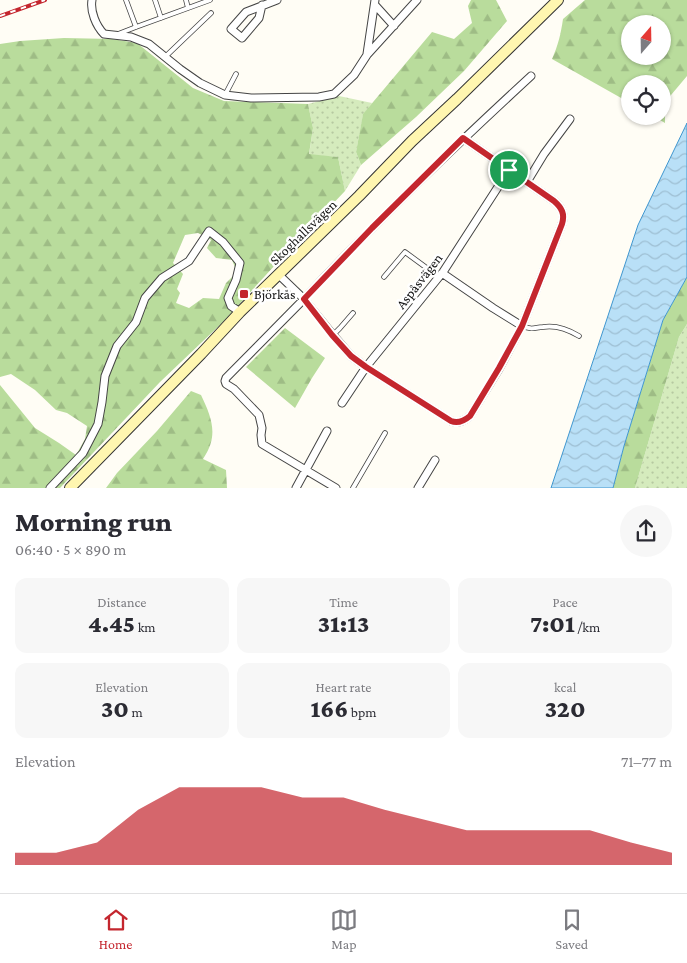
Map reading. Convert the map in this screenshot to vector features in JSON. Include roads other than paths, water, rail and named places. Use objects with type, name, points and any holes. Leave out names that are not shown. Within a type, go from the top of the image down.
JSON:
[{"type":"main road","name":"Skoghallsvägen","points":[[70,488],[240,312],[359,196],[412,141],[558,0]]},
{"type":"street","points":[[92,0],[95,19],[99,30],[104,34],[131,37],[149,44],[200,84],[225,95],[251,98],[319,97],[334,94],[354,75],[367,55],[417,0]]},
{"type":"street","points":[[262,6],[259,18],[242,38],[231,29],[246,12],[277,0]]},
{"type":"street","points":[[375,2],[394,26]]},
{"type":"street","points":[[367,55],[375,2]]},
{"type":"street","points":[[336,488],[262,444],[262,428],[259,415],[234,389],[226,384],[226,378],[372,228],[463,138],[531,76]]},
{"type":"street","points":[[527,182],[544,154],[570,119]]},
{"type":"street","points":[[279,275],[304,299],[351,356],[451,421],[455,423],[463,421],[470,416],[522,326],[564,216],[560,207],[463,138]]},
{"type":"street","name":"Aspåsvägen","points":[[342,403],[366,367],[441,275],[509,170]]},
{"type":"street","points":[[50,488],[83,453],[98,424],[105,376],[117,346],[136,322],[145,298],[162,278],[190,261],[209,231],[223,242],[240,263],[236,280],[228,298],[230,306],[240,312]]},
{"type":"street","points":[[441,275],[522,326]]},
{"type":"street","points":[[296,488],[327,431]]},
{"type":"street","points":[[418,488],[434,460]]},
{"type":"lane","points":[[126,0],[136,27]]},
{"type":"lane","points":[[155,0],[161,18]]},
{"type":"lane","points":[[186,0],[188,8]]},
{"type":"lane","points":[[116,35],[210,0]]},
{"type":"lane","points":[[165,57],[211,13]]},
{"type":"lane","points":[[225,95],[236,74]]},
{"type":"lane","points":[[384,277],[405,252],[441,275]]},
{"type":"lane","points":[[332,335],[353,313]]},
{"type":"lane","points":[[522,326],[529,329],[552,327],[570,331],[579,336]]},
{"type":"lane","points":[[353,488],[385,433]]},
{"type":"water","points":[[687,123],[687,277],[663,320],[613,488],[551,488],[638,225]]},
{"type":"railway","points":[[0,16],[45,0]]},
{"type":"place","name":"Björkås","points":[[244,294]]}]
